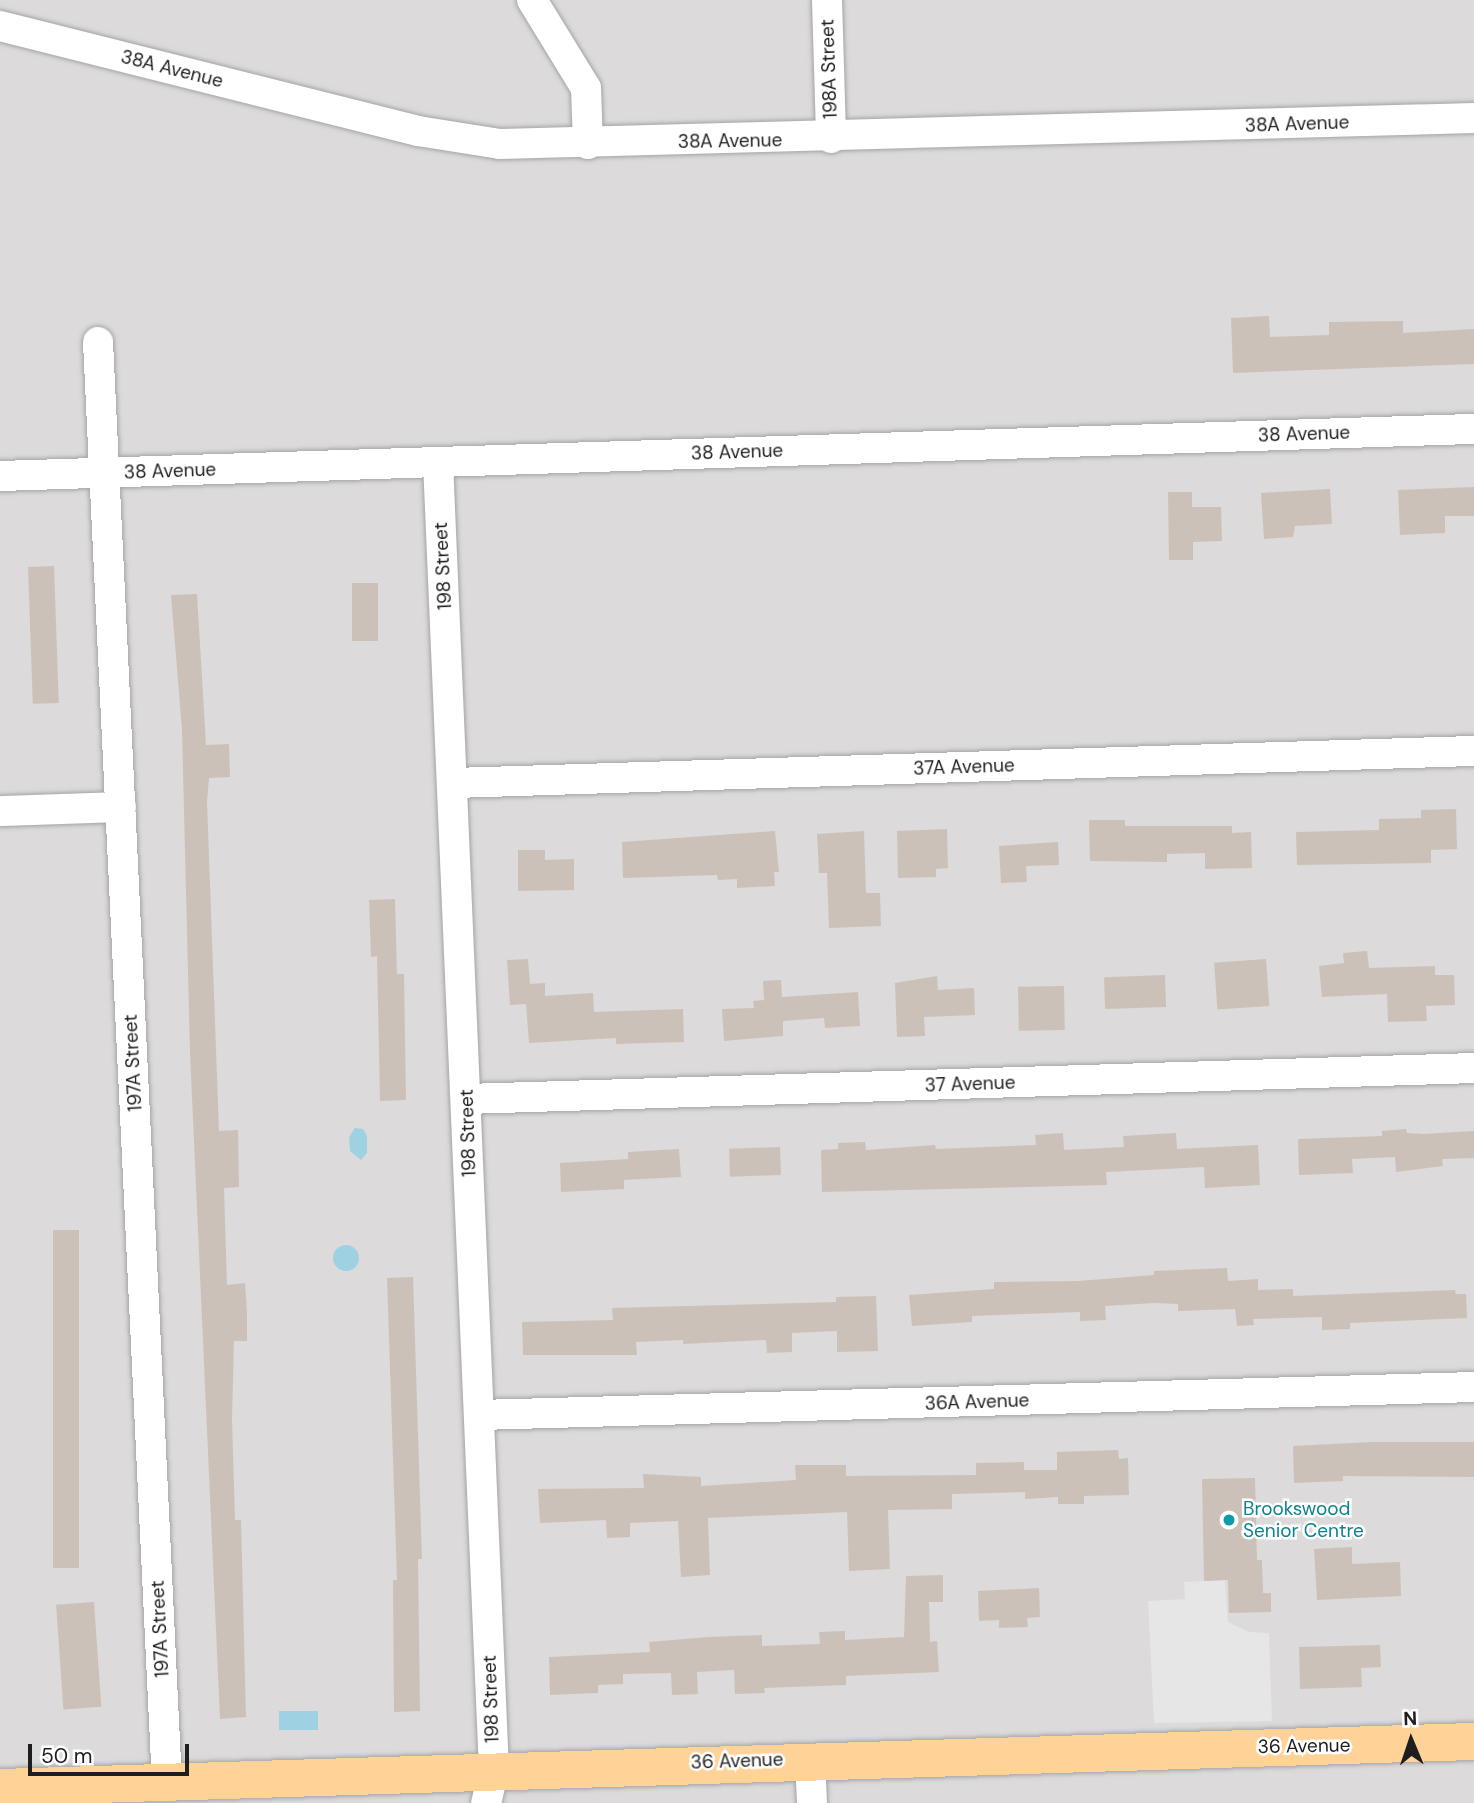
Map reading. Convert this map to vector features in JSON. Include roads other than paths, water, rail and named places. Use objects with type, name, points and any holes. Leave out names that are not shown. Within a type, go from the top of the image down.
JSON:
[{"type":"main road","name":"36 Avenue","points":[[0,1787],[167,1783],[490,1786],[810,1759],[1474,1741]]},
{"type":"street","points":[[532,0],[586,88],[588,144]]},
{"type":"street","name":"198A Street","points":[[827,0],[831,138]]},
{"type":"street","name":"38A Avenue","points":[[0,26],[418,131],[500,144],[831,138],[1474,118]]},
{"type":"street","name":"197A Street","points":[[98,342],[107,473],[167,1783]]},
{"type":"street","name":"38 Avenue","points":[[0,475],[1474,429]]},
{"type":"street","name":"198 Street","points":[[438,461],[454,783],[479,1415],[490,1786]]},
{"type":"street","name":"37A Avenue","points":[[454,783],[1474,751]]},
{"type":"street","points":[[0,811],[121,807]]},
{"type":"street","name":"37 Avenue","points":[[466,1099],[1474,1068]]},
{"type":"street","name":"36A Avenue","points":[[479,1415],[1474,1387]]},
{"type":"street","points":[[810,1759],[812,1803]]},
{"type":"water","points":[[355,1128],[363,1129],[367,1136],[367,1153],[361,1160],[350,1151],[349,1137]]},
{"type":"water","points":[[346,1245],[355,1249],[359,1258],[355,1267],[346,1271],[337,1267],[333,1258],[337,1249]]},
{"type":"water","points":[[279,1711],[318,1711],[318,1730],[279,1730]]},
{"type":"place","name":"Brookswood Senior Centre","points":[[1229,1520]]}]
